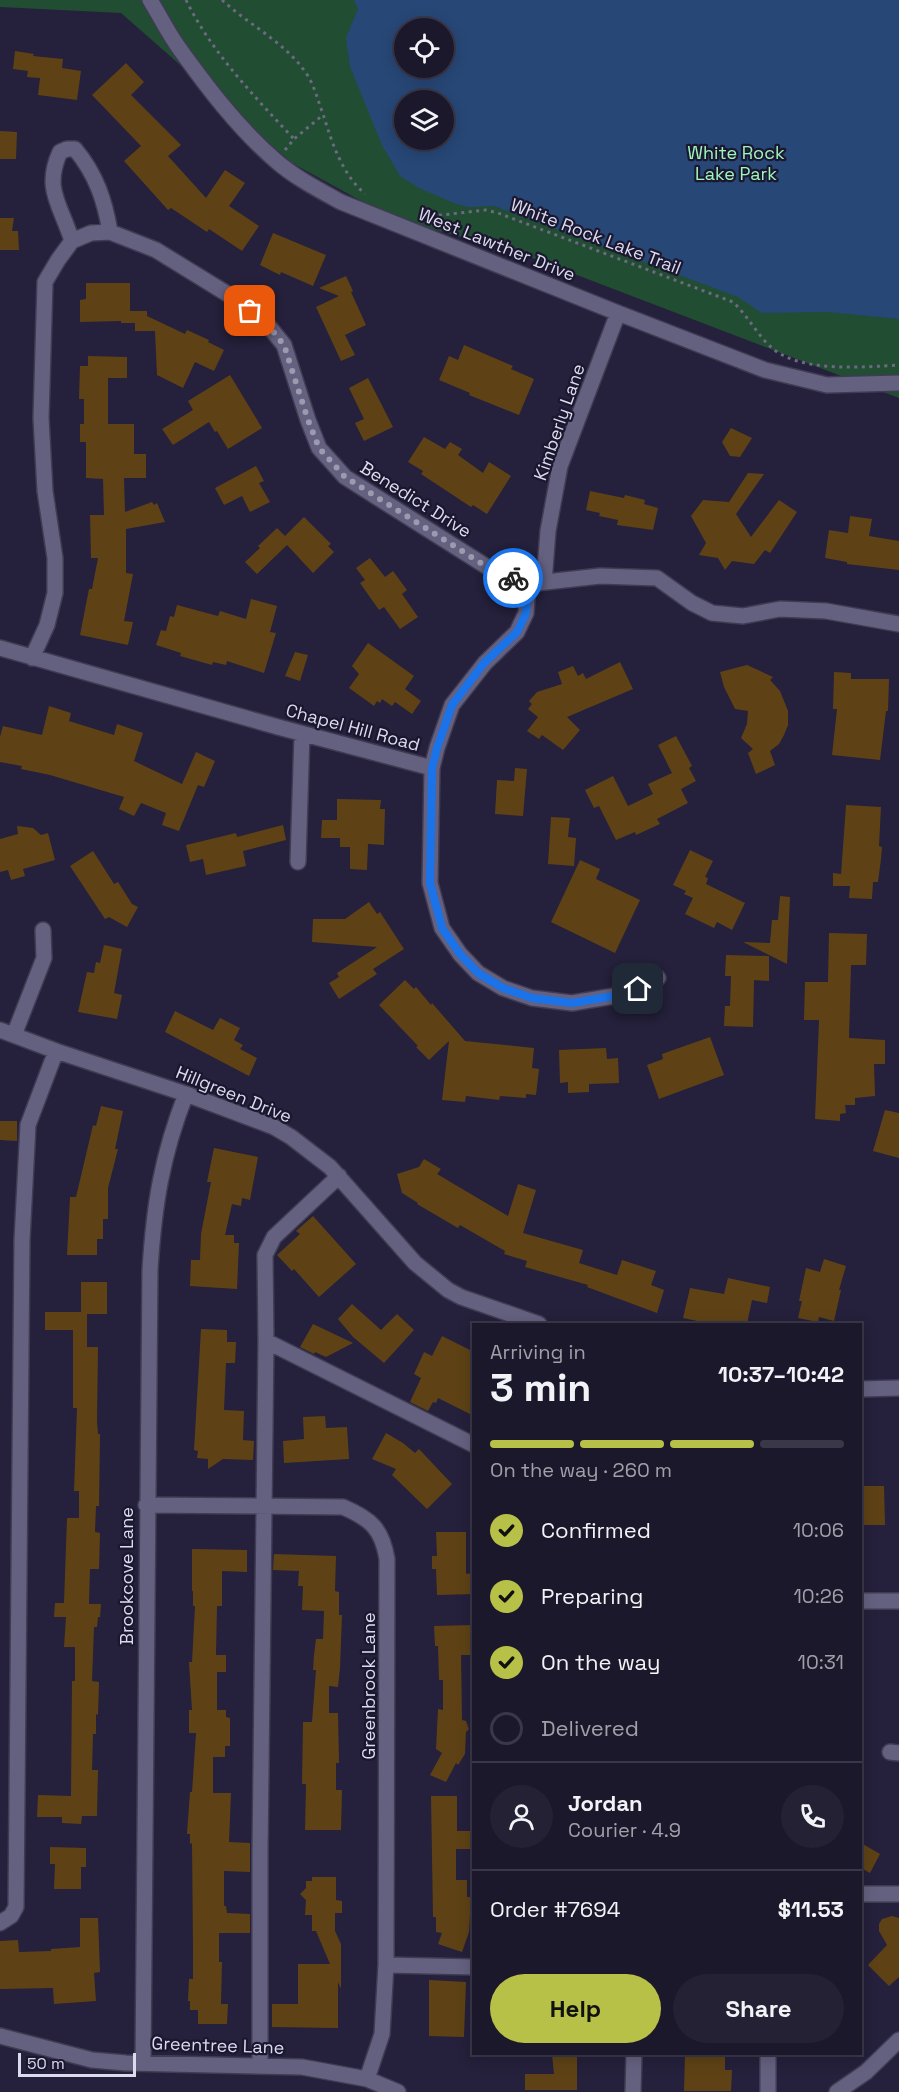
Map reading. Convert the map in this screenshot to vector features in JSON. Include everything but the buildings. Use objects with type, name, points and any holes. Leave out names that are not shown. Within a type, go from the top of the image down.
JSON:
[{"type":"street","name":"West Lawther Drive","points":[[154,3],[177,46],[223,106],[276,161],[341,202],[765,370],[826,385],[899,383]]},
{"type":"street","points":[[32,658],[47,625],[55,593],[55,558],[45,492],[41,417],[45,282],[72,241],[91,232],[110,232],[105,203],[86,162],[75,149],[67,149],[60,152],[54,165],[52,184],[72,241]]},
{"type":"street","name":"Benedict Drive","points":[[110,232],[156,250],[234,298],[267,324],[284,345],[319,448],[345,477],[492,570],[528,584]]},
{"type":"street","name":"Kimberly Lane","points":[[544,582],[548,531],[560,466],[618,313]]},
{"type":"street","points":[[528,584],[600,576],[657,578],[692,603],[712,613],[743,616],[780,609],[826,611],[899,624]]},
{"type":"street","name":"Chapel Hill Road","points":[[0,648],[302,734],[432,768],[452,705],[484,663],[517,632],[526,613],[528,584]]},
{"type":"street","points":[[298,862],[302,734]]},
{"type":"street","points":[[432,768],[430,883],[442,928],[460,954],[478,973],[503,988],[522,994],[572,1003],[614,996],[638,989],[658,978]]},
{"type":"street","points":[[7,1033],[44,958],[43,930]]},
{"type":"street","name":"Hillgreen Drive","points":[[7,1033],[186,1094],[274,1127],[291,1137],[339,1176],[415,1263],[448,1290],[461,1297],[536,1323]]},
{"type":"street","points":[[0,1923],[11,1916],[16,1907],[22,1240],[28,1125],[56,1051]]},
{"type":"street","name":"Brookcove Lane","points":[[142,2063],[150,1270],[159,1180],[186,1094]]},
{"type":"street","points":[[260,2066],[265,1255],[274,1237],[339,1176]]},
{"type":"street","points":[[266,1341],[472,1444]]},
{"type":"street","points":[[862,1389],[899,1388]]},
{"type":"street","name":"Greenbrook Lane","points":[[146,1504],[343,1508],[362,1515],[380,1531],[387,1559],[386,1965],[382,2034],[366,2079]]},
{"type":"street","points":[[862,1601],[899,1601]]},
{"type":"street","points":[[862,1894],[899,1894]]},
{"type":"street","points":[[386,1965],[472,1967]]},
{"type":"street","name":"Greentree Lane","points":[[0,2036],[92,2060],[302,2067],[366,2079],[398,2092]]},
{"type":"street","points":[[837,2092],[866,2072],[899,2040]]},
{"type":"street","points":[[633,2092],[634,2055]]},
{"type":"street","points":[[768,2055],[768,2092]]},
{"type":"path","points":[[186,0],[211,42],[249,90],[294,139],[323,115]]},
{"type":"path","points":[[222,0],[279,44],[298,62],[309,77],[342,163],[351,180],[364,194],[373,198]]},
{"type":"path","name":"White Rock Lake Trail","points":[[418,216],[439,217],[486,210],[498,213],[733,302],[772,348],[791,359],[850,367],[899,365]]},
{"type":"path","points":[[169,2047],[260,2045]]},
{"type":"green space","name":"White Rock Lake Park","points":[[0,0],[899,0],[899,398],[514,251],[394,219],[292,163],[121,13],[0,7]]},
{"type":"water","name":"White Rock Lake Park","points":[[354,0],[899,0],[899,319],[828,312],[762,313],[738,297],[494,206],[469,207],[456,204],[419,188],[400,176],[382,145],[350,67],[346,38],[358,9]]},
{"type":"way so far","points":[[250,311],[267,324],[284,345],[319,448],[345,477],[492,570],[513,578]]},
{"type":"route","points":[[513,578],[528,584],[526,613],[517,632],[484,663],[452,705],[432,768],[430,883],[442,928],[460,954],[478,973],[503,988],[532,998],[572,1003],[614,996],[638,989]]}]
